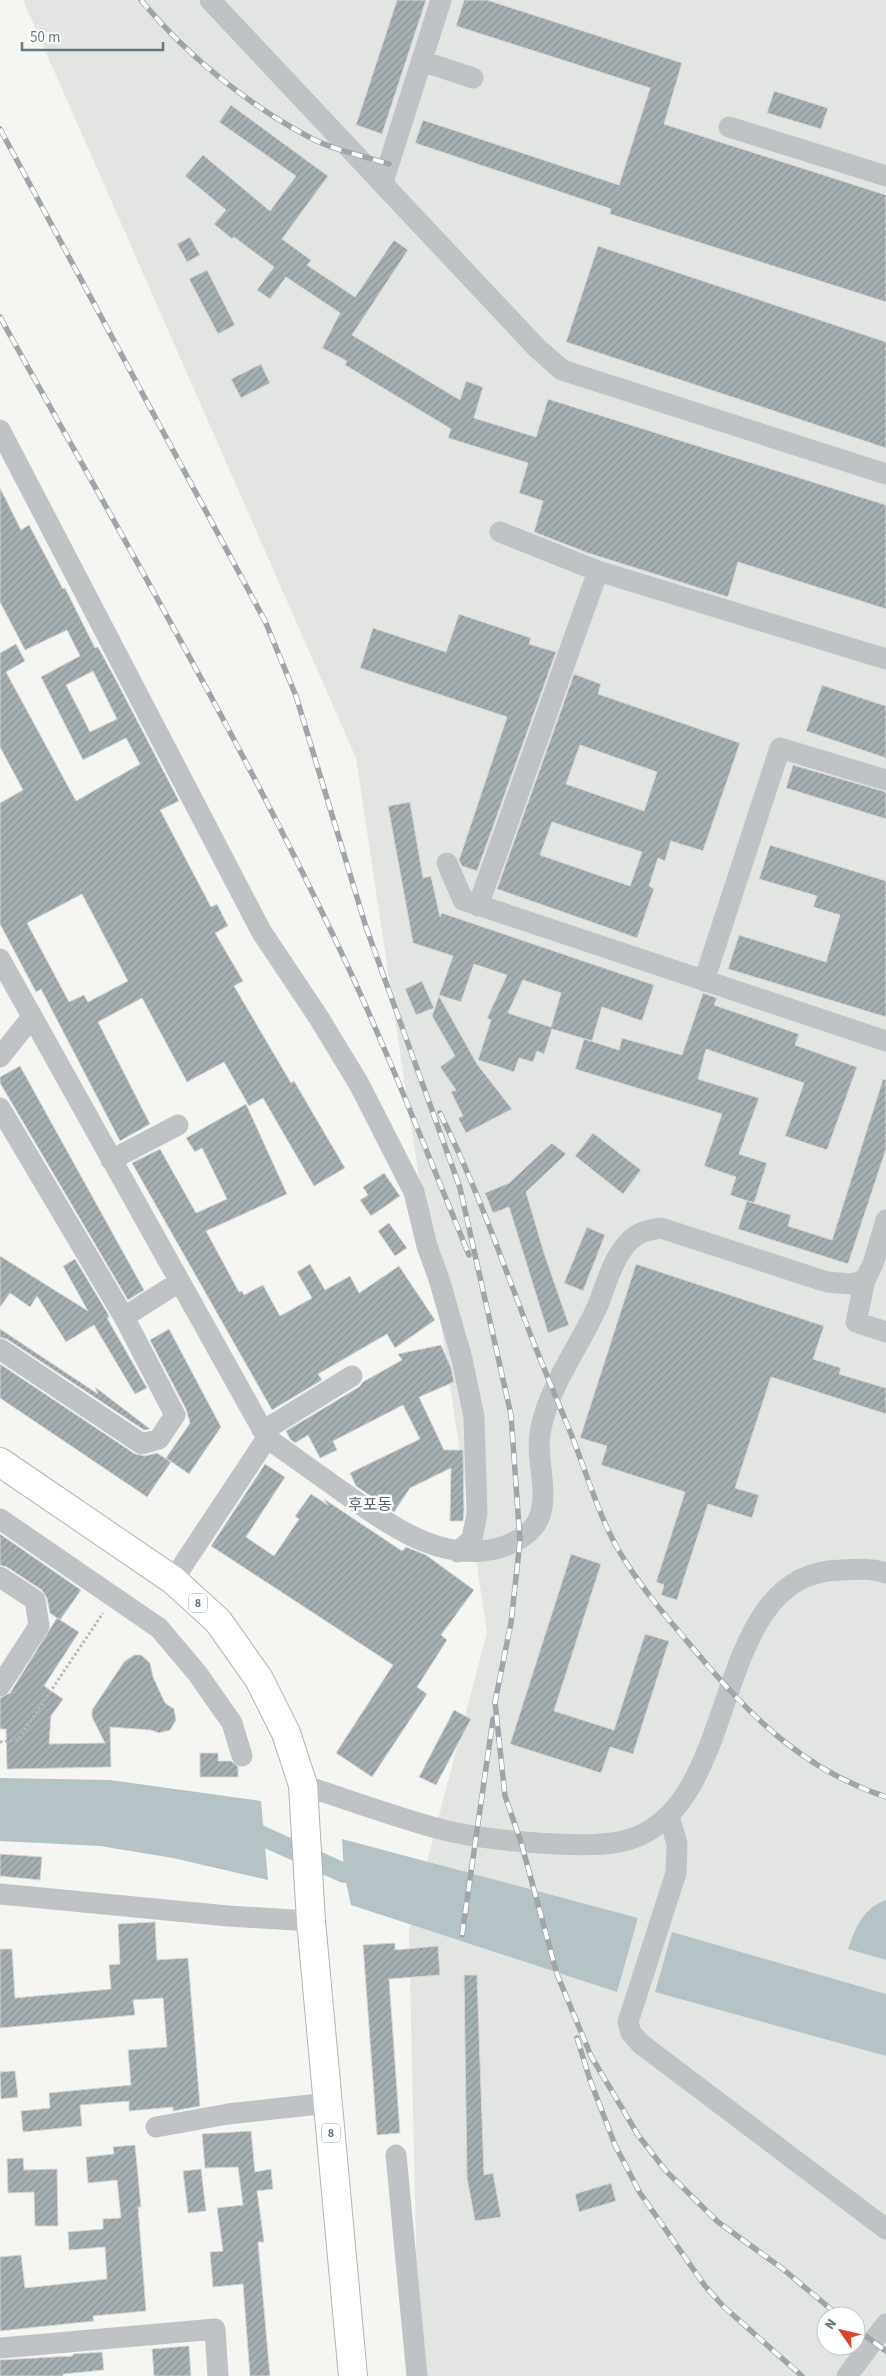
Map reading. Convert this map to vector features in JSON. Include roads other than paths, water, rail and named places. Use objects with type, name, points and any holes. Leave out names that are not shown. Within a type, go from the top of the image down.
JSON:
[{"type":"main road","name":"8","points":[[0,1462],[173,1580],[218,1621],[259,1679],[286,1733],[303,1785],[306,1814],[308,1890],[353,2376]]},
{"type":"street","points":[[210,0],[537,348],[562,370],[886,474]]},
{"type":"street","points":[[383,182],[441,0]]},
{"type":"street","points":[[422,61],[473,78]]},
{"type":"street","points":[[729,127],[886,176]]},
{"type":"street","points":[[0,430],[261,931],[319,1018],[359,1084],[414,1192],[427,1246],[439,1279],[462,1359],[474,1417],[476,1513],[472,1539],[458,1552]]},
{"type":"street","points":[[500,532],[598,571],[886,659]]},
{"type":"street","points":[[478,906],[598,571]]},
{"type":"street","points":[[704,981],[780,748],[886,780]]},
{"type":"street","points":[[447,863],[463,900],[886,1041]]},
{"type":"street","points":[[0,959],[265,1434],[405,1534],[458,1552],[489,1551],[520,1541],[539,1518],[543,1489],[538,1453],[541,1428],[553,1391],[587,1331],[615,1265],[627,1244],[641,1233],[661,1228],[827,1282],[851,1284],[865,1280]]},
{"type":"street","points":[[0,1057],[32,1017]]},
{"type":"street","points":[[0,1108],[124,1317],[175,1414],[159,1439],[142,1444],[0,1350]]},
{"type":"street","points":[[111,1160],[178,1125]]},
{"type":"street","points":[[886,1220],[873,1264],[865,1280],[856,1322],[886,1332]]},
{"type":"street","points":[[124,1317],[179,1282]]},
{"type":"street","points":[[173,1580],[265,1434],[352,1376]]},
{"type":"street","points":[[0,1519],[159,1628],[197,1673],[232,1723],[242,1756]]},
{"type":"street","points":[[303,1785],[430,1827],[521,1842],[580,1845],[619,1841],[640,1835],[669,1816],[682,1800],[700,1768],[753,1633],[770,1602],[787,1587],[823,1570],[862,1569],[886,1573]]},
{"type":"street","points":[[0,1577],[34,1600],[39,1626],[0,1686]]},
{"type":"street","points":[[669,1816],[677,1844],[676,1873],[628,2022],[631,2033],[641,2044],[886,2229]]},
{"type":"street","points":[[0,1894],[228,1916],[311,1921]]},
{"type":"street","points":[[156,2127],[228,2114],[328,2103]]},
{"type":"street","points":[[396,2155],[417,2376]]},
{"type":"street","points":[[847,2376],[886,2324]]},
{"type":"street","points":[[0,2348],[215,2329],[218,2376]]},
{"type":"waterway","points":[[239,1830],[258,1834],[344,1873]]},
{"type":"railway","points":[[141,0],[158,20],[197,58],[240,94],[263,110],[318,142],[389,164]]},
{"type":"railway","points":[[0,129],[265,621],[296,696],[366,927],[460,1188],[511,1415],[520,1541],[511,1623],[495,1702],[505,1796],[521,1842],[557,1974],[591,2056],[638,2135],[666,2171],[718,2222],[783,2269],[827,2306]]},
{"type":"railway","points":[[0,317],[171,623],[294,856],[369,1014],[469,1255]]},
{"type":"railway","points":[[440,1113],[477,1195],[601,1514],[616,1545],[633,1573],[664,1614],[727,1688],[767,1727],[810,1760],[833,1774],[886,1797]]},
{"type":"railway","points":[[462,1935],[493,1719]]},
{"type":"railway","points":[[577,2038],[590,2080],[615,2145],[640,2193],[705,2286],[724,2307],[802,2376]]},
{"type":"railway","points":[[866,2336],[886,2351]]},
{"type":"district","name":"후포동","points":[[370,1504]]}]
